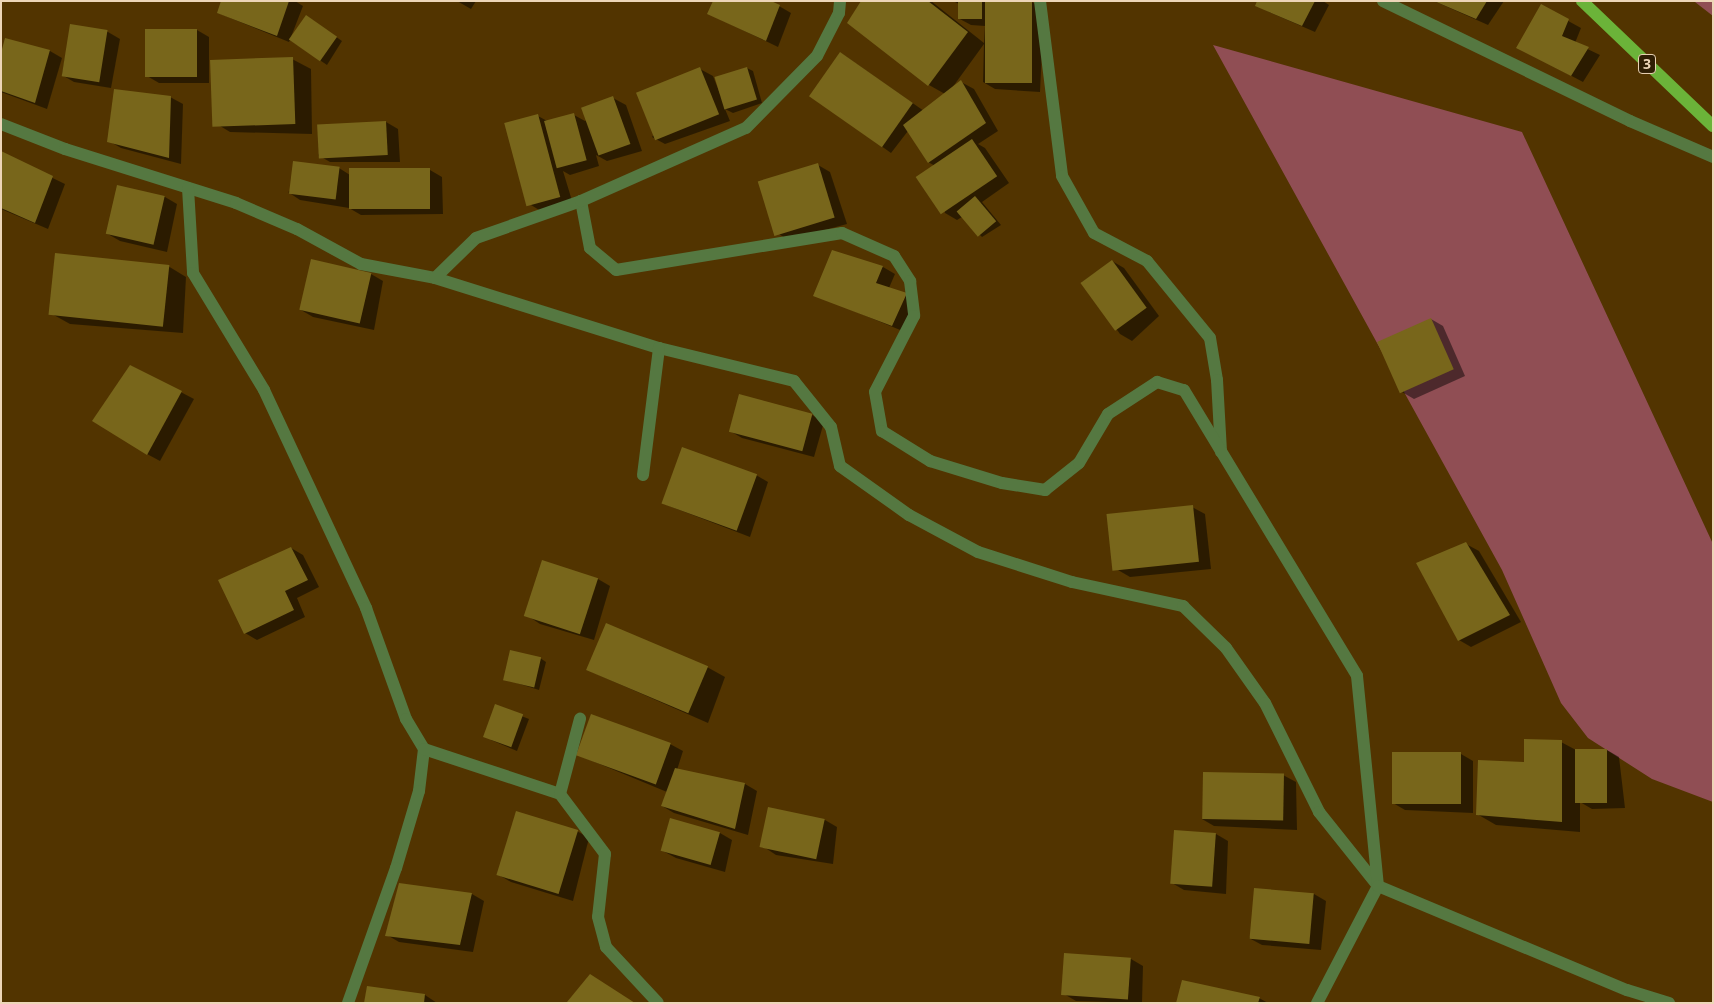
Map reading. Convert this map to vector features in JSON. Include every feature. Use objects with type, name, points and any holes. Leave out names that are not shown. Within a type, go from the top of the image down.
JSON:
[{"type":"main road","name":"3","points":[[1582,1],[1713,126]]},
{"type":"street","points":[[435,278],[476,238],[581,201],[746,128],[817,56],[838,13],[840,1]]},
{"type":"street","points":[[1040,1],[1062,176],[1094,233],[1147,261],[1210,338],[1217,380],[1221,455]]},
{"type":"street","points":[[1383,1],[1630,121],[1713,157]]},
{"type":"street","points":[[1,124],[65,149],[188,188],[297,229],[361,264],[435,278],[659,348],[794,381],[831,427],[840,466],[910,515],[978,552],[1072,582],[1183,606],[1226,648],[1265,703],[1319,812],[1378,886],[1627,990],[1669,1003]]},
{"type":"street","points":[[188,188],[193,273],[264,390],[366,608],[406,719],[424,749],[419,791],[396,868],[348,1003]]},
{"type":"street","points":[[581,201],[590,248],[616,270],[842,233],[894,256],[910,280],[914,316],[875,392],[882,431],[930,462],[1002,483],[1045,490],[1080,463],[1108,414],[1157,382],[1184,390],[1221,455],[1358,676],[1378,886],[1317,1003]]},
{"type":"street","points":[[643,475],[659,348]]},
{"type":"street","points":[[560,794],[580,719]]},
{"type":"street","points":[[424,749],[560,794],[605,854],[598,917],[606,946],[658,1003]]},
{"type":"shaded area","points":[[1713,1],[1713,16],[1695,2]]},
{"type":"shaded area","points":[[1213,45],[1522,132],[1713,544],[1713,802],[1652,779],[1588,738],[1561,703],[1502,570]]},
{"type":"building","points":[[221,1],[289,1],[277,36],[217,13]]},
{"type":"building","points":[[713,1],[771,1],[780,5],[766,41],[707,14]]},
{"type":"building","points":[[861,1],[928,1],[968,32],[928,86],[847,23]]},
{"type":"building","points":[[958,1],[982,1],[982,19],[958,19]]},
{"type":"building","points":[[985,1],[1032,1],[1032,83],[985,83]]},
{"type":"building","points":[[1257,1],[1315,1],[1302,26],[1255,6]]},
{"type":"building","points":[[1434,1],[1487,1],[1476,19]]},
{"type":"building","points":[[1541,4],[1569,19],[1562,36],[1589,47],[1571,76],[1516,48]]},
{"type":"building","points":[[306,15],[337,37],[320,61],[289,40]]},
{"type":"building","points":[[70,24],[108,30],[99,82],[62,76]]},
{"type":"building","points":[[145,29],[197,29],[197,77],[145,77]]},
{"type":"building","points":[[5,38],[50,50],[35,103],[1,91],[1,53]]},
{"type":"building","points":[[840,52],[913,103],[882,147],[809,96]]},
{"type":"building","points":[[293,57],[295,124],[212,127],[210,60]]},
{"type":"building","points":[[700,67],[719,114],[655,140],[636,93]]},
{"type":"building","points":[[747,67],[757,100],[724,109],[714,77]]},
{"type":"building","points":[[961,80],[986,123],[928,163],[903,125]]},
{"type":"building","points":[[114,89],[171,96],[169,158],[107,142]]},
{"type":"building","points":[[613,96],[630,144],[598,156],[581,108]]},
{"type":"building","points":[[574,113],[587,160],[557,168],[544,121]]},
{"type":"building","points":[[538,114],[560,197],[526,206],[504,123]]},
{"type":"building","points":[[386,121],[388,155],[319,159],[317,125]]},
{"type":"building","points":[[972,139],[997,176],[941,214],[916,177]]},
{"type":"building","points":[[1,151],[53,176],[35,223],[1,208]]},
{"type":"building","points":[[293,161],[340,167],[336,199],[289,194]]},
{"type":"building","points":[[818,163],[835,218],[774,236],[758,181]]},
{"type":"building","points":[[349,168],[430,168],[430,209],[349,209]]},
{"type":"building","points":[[117,185],[165,196],[153,245],[106,234]]},
{"type":"building","points":[[975,196],[996,221],[978,237],[957,211]]},
{"type":"building","points":[[832,250],[883,266],[876,283],[907,293],[892,326],[813,296]]},
{"type":"building","points":[[55,253],[169,265],[163,327],[49,315]]},
{"type":"building","points":[[311,259],[371,273],[360,324],[299,310]]},
{"type":"building","points":[[1112,260],[1147,308],[1115,331],[1080,283]]},
{"type":"building","points":[[1431,318],[1454,369],[1400,393],[1377,342]]},
{"type":"building","points":[[130,365],[182,391],[147,455],[92,421]]},
{"type":"building","points":[[739,394],[812,414],[802,451],[729,432]]},
{"type":"building","points":[[682,447],[757,474],[737,531],[661,503]]},
{"type":"building","points":[[1193,505],[1199,562],[1112,571],[1106,514]]},
{"type":"building","points":[[1466,542],[1510,615],[1458,641],[1416,563]]},
{"type":"building","points":[[291,547],[308,580],[285,591],[294,610],[244,634],[218,580]]},
{"type":"building","points":[[542,560],[598,578],[580,634],[524,616]]},
{"type":"building","points":[[606,623],[708,666],[688,713],[586,670]]},
{"type":"building","points":[[510,650],[541,657],[534,687],[503,680]]},
{"type":"building","points":[[495,704],[523,714],[511,747],[483,737]]},
{"type":"building","points":[[591,714],[671,743],[656,784],[576,755]]},
{"type":"building","points":[[1524,739],[1562,740],[1562,822],[1476,815],[1478,760],[1524,762]]},
{"type":"building","points":[[1575,749],[1607,749],[1607,803],[1575,803]]},
{"type":"building","points":[[1392,752],[1461,752],[1461,804],[1392,804]]},
{"type":"building","points":[[675,768],[745,783],[735,829],[661,806]]},
{"type":"building","points":[[1203,772],[1284,773],[1283,820],[1202,819]]},
{"type":"building","points":[[768,807],[825,819],[816,859],[759,847]]},
{"type":"building","points":[[516,811],[578,830],[559,894],[496,875]]},
{"type":"building","points":[[670,818],[720,832],[711,865],[661,851]]},
{"type":"building","points":[[1174,830],[1216,833],[1212,887],[1170,884]]},
{"type":"building","points":[[399,883],[472,893],[460,945],[385,936]]},
{"type":"building","points":[[1254,888],[1314,893],[1309,944],[1250,939]]},
{"type":"building","points":[[1064,953],[1131,958],[1128,1000],[1061,995]]},
{"type":"building","points":[[590,974],[635,1003],[567,1002]]},
{"type":"building","points":[[1182,980],[1260,997],[1258,1003],[1176,1003]]},
{"type":"building","points":[[367,986],[425,994],[424,1003],[364,1003]]}]
